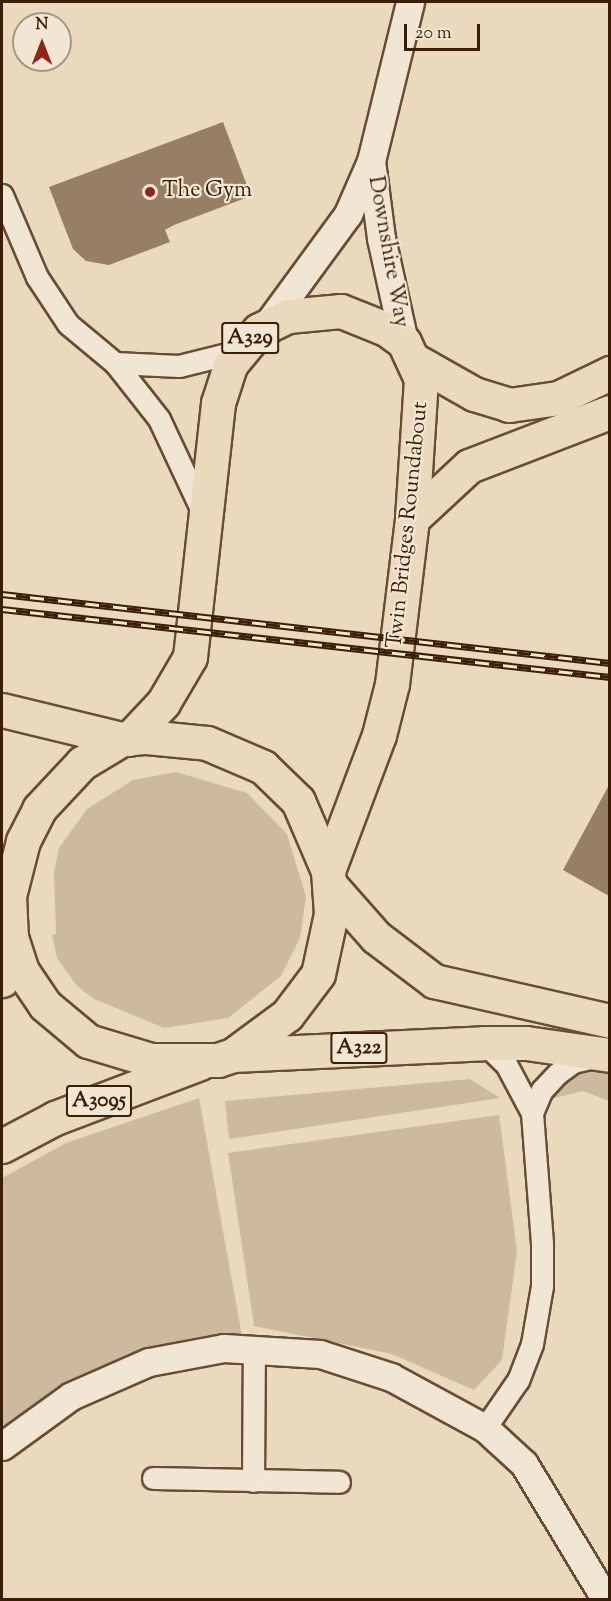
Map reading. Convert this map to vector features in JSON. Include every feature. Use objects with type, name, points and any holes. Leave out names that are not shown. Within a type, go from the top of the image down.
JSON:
[{"type":"main road","name":"Twin Bridges Roundabout","points":[[341,311],[378,325],[410,352],[423,397],[412,519],[392,684],[379,735],[329,879],[328,937],[318,974],[287,1015],[233,1055],[200,1063],[128,1055],[73,1031],[29,982],[11,938],[9,896],[23,841],[39,809],[82,763],[125,739],[163,703],[190,657],[220,394],[239,351],[269,322],[304,313],[341,311]]},
{"type":"main road","name":"A329","points":[[410,352],[474,394],[509,405],[558,398],[609,373]]},
{"type":"main road","points":[[412,519],[469,466],[609,412]]},
{"type":"main road","points":[[2,710],[125,739]]},
{"type":"main road","name":"Twin Bridges Roundabout","points":[[125,739],[180,738],[207,743],[263,767],[298,801],[329,879]]},
{"type":"main road","points":[[2,862],[9,896]]},
{"type":"main road","points":[[329,879],[376,937],[434,981],[609,1021]]},
{"type":"main road","points":[[2,980],[11,938]]},
{"type":"main road","name":"A322","points":[[233,1055],[484,1043],[526,1043],[609,1055]]},
{"type":"main road","name":"A3095","points":[[2,1146],[55,1118],[200,1063]]},
{"type":"street","name":"Downshire Way","points":[[269,322],[348,214],[371,162],[410,2]]},
{"type":"street","name":"Downshire Way","points":[[371,162],[381,238],[410,352]]},
{"type":"street","points":[[2,195],[37,277],[68,324],[115,363],[171,440],[206,521]]},
{"type":"street","points":[[115,363],[179,366],[239,351]]},
{"type":"street","points":[[484,1043],[506,1064],[532,1113],[542,1216],[537,1323],[518,1380],[485,1428]]},
{"type":"street","points":[[532,1113],[542,1090],[558,1073],[573,1062],[609,1055]]},
{"type":"street","points":[[253,1480],[254,1348]]},
{"type":"street","points":[[2,1446],[40,1414],[113,1375],[182,1354],[254,1348],[320,1353],[355,1363],[420,1391],[485,1428],[525,1464],[606,1599]]},
{"type":"street","points":[[153,1478],[339,1482]]},
{"type":"shaded area","points":[[176,772],[247,793],[287,834],[306,897],[300,938],[281,976],[228,1018],[164,1028],[94,999],[77,986],[57,958],[52,935],[56,934],[54,872],[59,848],[87,809],[133,780]]},
{"type":"shaded area","points":[[601,1070],[609,1073],[609,1101],[583,1091],[550,1099],[562,1082],[580,1072]]},
{"type":"shaded area","points":[[470,1079],[500,1098],[229,1139],[225,1101]]},
{"type":"shaded area","points":[[199,1098],[242,1336],[2,1435],[2,1178],[66,1143]]},
{"type":"shaded area","points":[[499,1115],[517,1251],[502,1360],[474,1390],[392,1354],[254,1326],[228,1153]]},
{"type":"building","name":"The Gym","points":[[223,122],[251,196],[174,225],[165,230],[170,242],[109,265],[86,261],[73,249],[49,187]]},
{"type":"building","points":[[609,785],[609,896],[563,870]]},
{"type":"railway","points":[[2,594],[610,663]]},
{"type":"railway","points":[[2,609],[610,677]]},
{"type":"place","name":"The Gym","points":[[150,192]]}]
